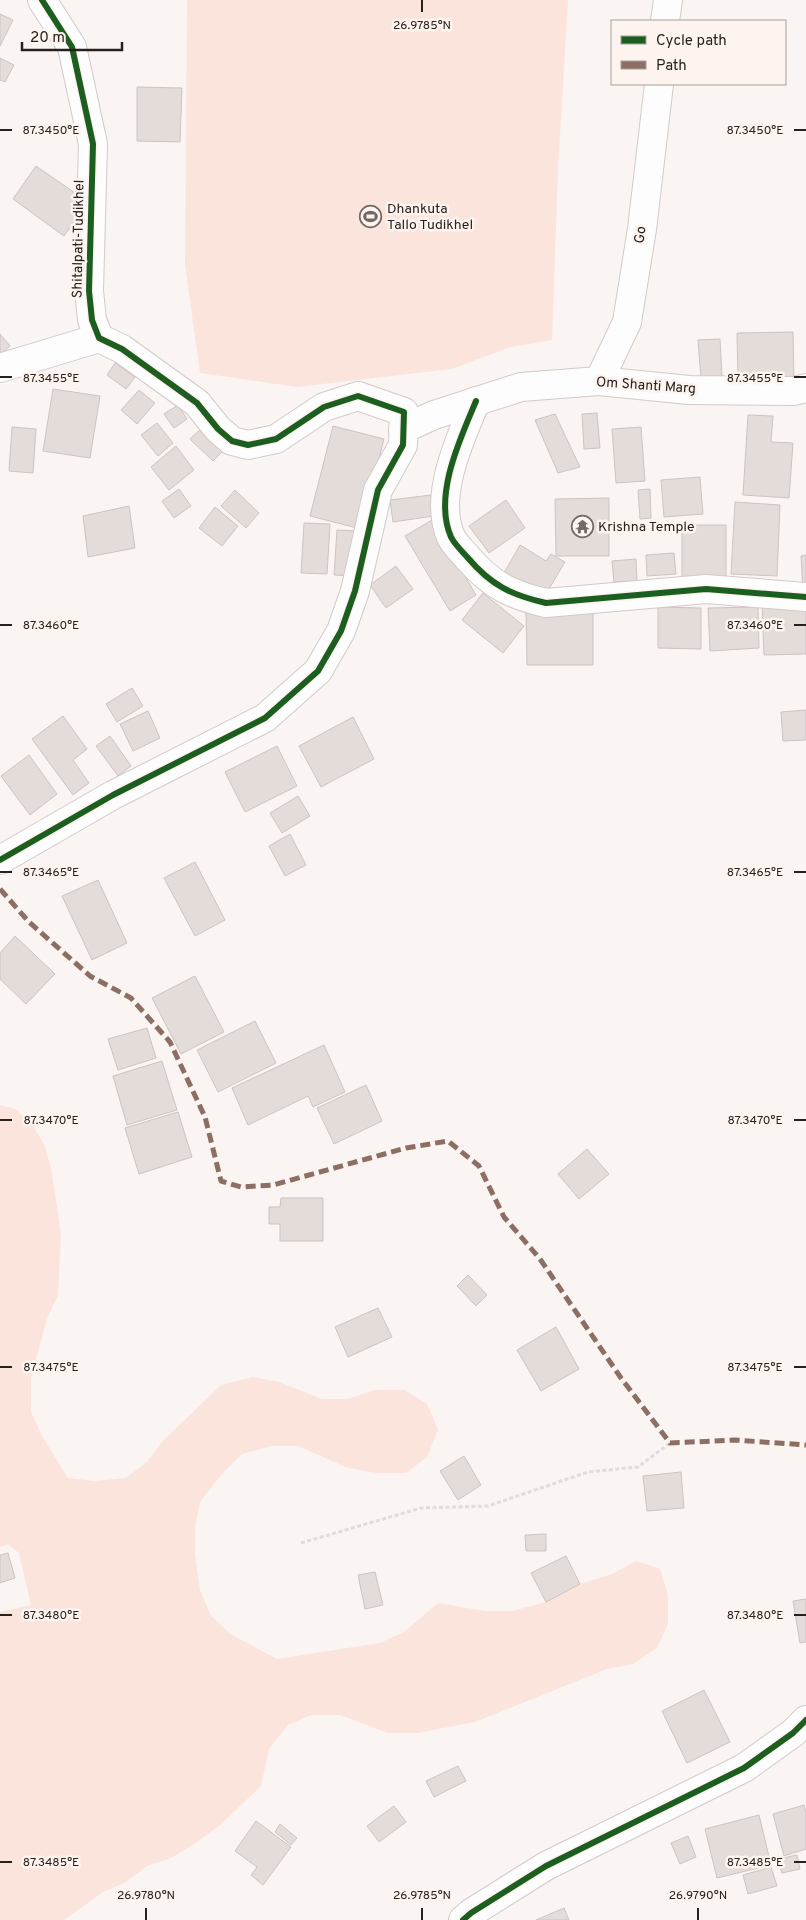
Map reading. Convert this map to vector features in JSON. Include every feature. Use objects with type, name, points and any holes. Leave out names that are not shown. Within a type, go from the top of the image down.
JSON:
[{"type":"street","name":"Shitalpati-Tudikhel","points":[[42,0],[72,47],[93,144],[89,291],[92,320],[99,338]]},
{"type":"street","points":[[665,20],[668,0]]},
{"type":"street","name":"Go","points":[[599,381],[627,322],[642,229],[659,85]]},
{"type":"street","points":[[0,368],[99,338],[122,349],[197,403],[218,429],[232,442],[248,446],[276,439],[324,407],[358,396],[404,412],[403,437],[378,490],[355,592],[341,631],[318,671],[265,718],[113,795],[0,860]]},
{"type":"street","name":"Om Shanti Marg","points":[[403,437],[434,415],[521,387],[599,381],[689,390],[794,390],[806,388]]},
{"type":"street","points":[[476,401],[450,469],[446,499],[447,524],[452,539],[480,573],[503,590],[546,603],[706,590],[806,597]]},
{"type":"street","points":[[463,1920],[470,1913],[546,1866],[744,1768],[793,1733],[806,1720]]},
{"type":"path","points":[[301,1543],[421,1508],[488,1506],[588,1472],[638,1467],[670,1443]]},
{"type":"shaded area","name":"Dhankuta Tallo Tudikhel","points":[[187,0],[568,0],[558,169],[552,340],[511,347],[451,369],[297,387],[200,373],[185,265]]},
{"type":"shaded area","points":[[0,1105],[15,1109],[31,1123],[45,1146],[52,1173],[61,1236],[58,1295],[47,1319],[31,1377],[31,1412],[42,1436],[68,1478],[95,1481],[126,1478],[147,1462],[163,1441],[221,1385],[253,1377],[279,1382],[322,1399],[348,1399],[374,1390],[404,1390],[427,1404],[438,1430],[427,1457],[406,1473],[377,1473],[348,1468],[298,1446],[272,1446],[242,1454],[221,1475],[200,1502],[195,1528],[195,1555],[200,1590],[211,1616],[232,1635],[277,1659],[380,1643],[404,1632],[438,1603],[485,1611],[512,1611],[546,1602],[580,1584],[612,1574],[636,1561],[660,1569],[668,1595],[668,1624],[657,1648],[633,1664],[607,1669],[475,1722],[417,1733],[388,1733],[340,1715],[311,1715],[288,1725],[269,1749],[261,1786],[219,1826],[192,1845],[171,1858],[147,1866],[126,1882],[103,1892],[64,1920],[0,1920],[0,1612],[31,1605],[19,1553],[8,1544],[0,1547]]},
{"type":"building","points":[[0,14],[13,20],[0,46]]},
{"type":"building","points":[[0,58],[14,65],[5,82],[0,80]]},
{"type":"building","points":[[137,87],[182,88],[180,142],[137,141]]},
{"type":"building","points":[[36,166],[88,202],[64,236],[13,199]]},
{"type":"building","points":[[793,332],[794,381],[738,382],[737,333]]},
{"type":"building","points":[[0,334],[10,346],[0,355]]},
{"type":"building","points":[[720,339],[722,377],[701,379],[698,340]]},
{"type":"building","points":[[115,363],[135,377],[126,389],[107,375]]},
{"type":"building","points":[[53,389],[100,396],[90,458],[43,451]]},
{"type":"building","points":[[139,390],[155,403],[137,424],[121,410]]},
{"type":"building","points":[[178,405],[187,419],[174,428],[164,414]]},
{"type":"building","points":[[597,413],[600,448],[584,449],[582,414]]},
{"type":"building","points":[[555,414],[580,467],[558,473],[535,420]]},
{"type":"building","points":[[748,415],[773,416],[771,442],[793,443],[789,498],[743,495]]},
{"type":"building","points":[[157,423],[173,443],[158,456],[141,435]]},
{"type":"building","points":[[333,426],[384,439],[361,529],[310,516]]},
{"type":"building","points":[[12,427],[36,429],[33,473],[9,471]]},
{"type":"building","points":[[203,427],[225,449],[213,461],[190,439]]},
{"type":"building","points":[[641,427],[645,481],[616,483],[612,429]]},
{"type":"building","points":[[176,446],[194,470],[169,490],[151,467]]},
{"type":"building","points":[[700,477],[703,514],[664,517],[661,480]]},
{"type":"building","points":[[179,489],[191,506],[174,518],[162,501]]},
{"type":"building","points":[[650,489],[651,518],[640,519],[638,490]]},
{"type":"building","points":[[235,490],[259,513],[246,528],[221,506]]},
{"type":"building","points":[[431,495],[434,516],[393,522],[390,500]]},
{"type":"building","name":"Krishna Temple","points":[[609,498],[609,556],[556,556],[555,499]]},
{"type":"building","points":[[506,500],[525,528],[489,553],[469,526]]},
{"type":"building","points":[[735,502],[780,505],[777,576],[731,574]]},
{"type":"building","points":[[129,506],[135,548],[88,557],[83,516]]},
{"type":"building","points":[[215,507],[238,526],[222,546],[199,528]]},
{"type":"building","points":[[432,520],[476,595],[450,611],[405,536]]},
{"type":"building","points":[[304,523],[330,524],[327,574],[301,573]]},
{"type":"building","points":[[682,525],[726,525],[726,581],[682,581]]},
{"type":"building","points":[[337,530],[358,531],[355,576],[334,575]]},
{"type":"building","points":[[520,545],[546,561],[551,554],[565,562],[544,597],[504,573]]},
{"type":"building","points":[[674,553],[676,574],[647,576],[646,555]]},
{"type":"building","points":[[806,555],[806,590],[803,590],[801,556]]},
{"type":"building","points":[[636,559],[637,581],[614,582],[612,561]]},
{"type":"building","points":[[396,566],[413,589],[386,608],[370,585]]},
{"type":"building","points":[[483,593],[524,626],[503,653],[462,620]]},
{"type":"building","points":[[806,605],[806,654],[764,655],[762,606]]},
{"type":"building","points":[[658,607],[701,608],[701,649],[658,648]]},
{"type":"building","points":[[758,607],[759,648],[710,651],[708,608]]},
{"type":"building","points":[[593,612],[593,665],[527,665],[526,613]]},
{"type":"building","points":[[132,688],[143,706],[117,722],[106,704]]},
{"type":"building","points":[[806,710],[806,740],[783,741],[781,712]]},
{"type":"building","points":[[148,711],[160,738],[133,751],[120,724]]},
{"type":"building","points":[[63,716],[87,749],[73,760],[89,783],[73,795],[32,739]]},
{"type":"building","points":[[353,717],[374,759],[321,787],[299,746]]},
{"type":"building","points":[[110,736],[131,766],[118,776],[96,746]]},
{"type":"building","points":[[277,746],[297,786],[245,812],[225,772]]},
{"type":"building","points":[[29,755],[57,794],[30,815],[1,776]]},
{"type":"building","points":[[298,796],[310,816],[282,833],[270,813]]},
{"type":"building","points":[[290,834],[306,865],[285,876],[269,846]]},
{"type":"building","points":[[195,862],[225,920],[195,936],[164,878]]},
{"type":"building","points":[[98,880],[127,943],[92,960],[62,896]]},
{"type":"building","points":[[15,936],[55,974],[26,1004],[0,979],[0,953]]},
{"type":"building","points":[[195,976],[224,1032],[181,1054],[152,998]]},
{"type":"building","points":[[255,1021],[276,1063],[218,1092],[197,1050]]},
{"type":"building","points":[[147,1028],[156,1058],[118,1070],[108,1039]]},
{"type":"building","points":[[324,1045],[345,1092],[313,1107],[308,1096],[248,1125],[232,1088]]},
{"type":"building","points":[[162,1061],[177,1110],[127,1125],[113,1076]]},
{"type":"building","points":[[366,1085],[382,1121],[334,1144],[317,1108]]},
{"type":"building","points":[[178,1112],[192,1157],[139,1174],[125,1128]]},
{"type":"building","points":[[587,1149],[609,1174],[579,1199],[558,1174]]},
{"type":"building","points":[[281,1198],[323,1198],[323,1241],[280,1241],[280,1224],[269,1224],[269,1207],[280,1207]]},
{"type":"building","points":[[468,1275],[487,1295],[476,1306],[457,1286]]},
{"type":"building","points":[[378,1308],[392,1337],[348,1357],[335,1327]]},
{"type":"building","points":[[556,1327],[579,1369],[541,1391],[517,1350]]},
{"type":"building","points":[[464,1456],[481,1485],[458,1500],[440,1471]]},
{"type":"building","points":[[681,1472],[684,1508],[647,1511],[643,1476]]},
{"type":"building","points":[[546,1534],[546,1551],[526,1551],[525,1535]]},
{"type":"building","points":[[8,1553],[15,1578],[0,1583],[0,1555]]},
{"type":"building","points":[[566,1556],[580,1584],[546,1602],[531,1573]]},
{"type":"building","points":[[375,1572],[383,1605],[365,1609],[358,1575]]},
{"type":"building","points":[[806,1599],[806,1642],[800,1643],[793,1601]]},
{"type":"building","points":[[704,1690],[730,1742],[687,1763],[662,1711]]},
{"type":"building","points":[[458,1766],[466,1781],[434,1797],[426,1781]]},
{"type":"building","points":[[804,1805],[806,1813],[806,1849],[784,1856],[773,1814]]},
{"type":"building","points":[[394,1806],[406,1822],[379,1842],[367,1826]]},
{"type":"building","points":[[759,1815],[771,1865],[717,1878],[705,1829]]},
{"type":"building","points":[[256,1821],[291,1847],[263,1885],[251,1875],[257,1867],[235,1851]]},
{"type":"building","points":[[280,1824],[297,1838],[291,1845],[275,1832]]},
{"type":"building","points":[[688,1836],[696,1857],[680,1864],[671,1843]]},
{"type":"building","points":[[797,1855],[800,1869],[782,1873],[778,1859]]},
{"type":"building","points":[[771,1867],[777,1886],[748,1894],[743,1875]]},
{"type":"building","points":[[564,1908],[569,1920],[536,1920]]},
{"type":"marked path","points":[[0,889],[29,922],[90,976],[131,998],[170,1042],[205,1117],[221,1181],[241,1187],[273,1185],[406,1148],[448,1141],[479,1166],[504,1217],[540,1259],[621,1378],[670,1443],[735,1440],[806,1445]]},
{"type":"cycle path","points":[[0,860],[113,795],[265,718],[318,671],[341,631],[355,591],[378,490],[403,445],[404,412],[358,396],[324,407],[276,439],[248,445],[232,441],[218,429],[197,403],[122,349],[99,338],[92,320],[89,291],[93,144],[72,47],[42,0]]},
{"type":"cycle path","points":[[476,401],[456,450],[451,468],[445,504],[446,521],[451,537],[457,546],[485,575],[503,588],[546,603],[706,589],[806,597]]},
{"type":"cycle path","points":[[463,1920],[471,1913],[546,1866],[744,1768],[793,1733],[806,1720]]},
{"type":"place","name":"Dhankuta Tallo Tudikhel","points":[[371,217]]},
{"type":"place","name":"Krishna Temple","points":[[582,527]]}]
